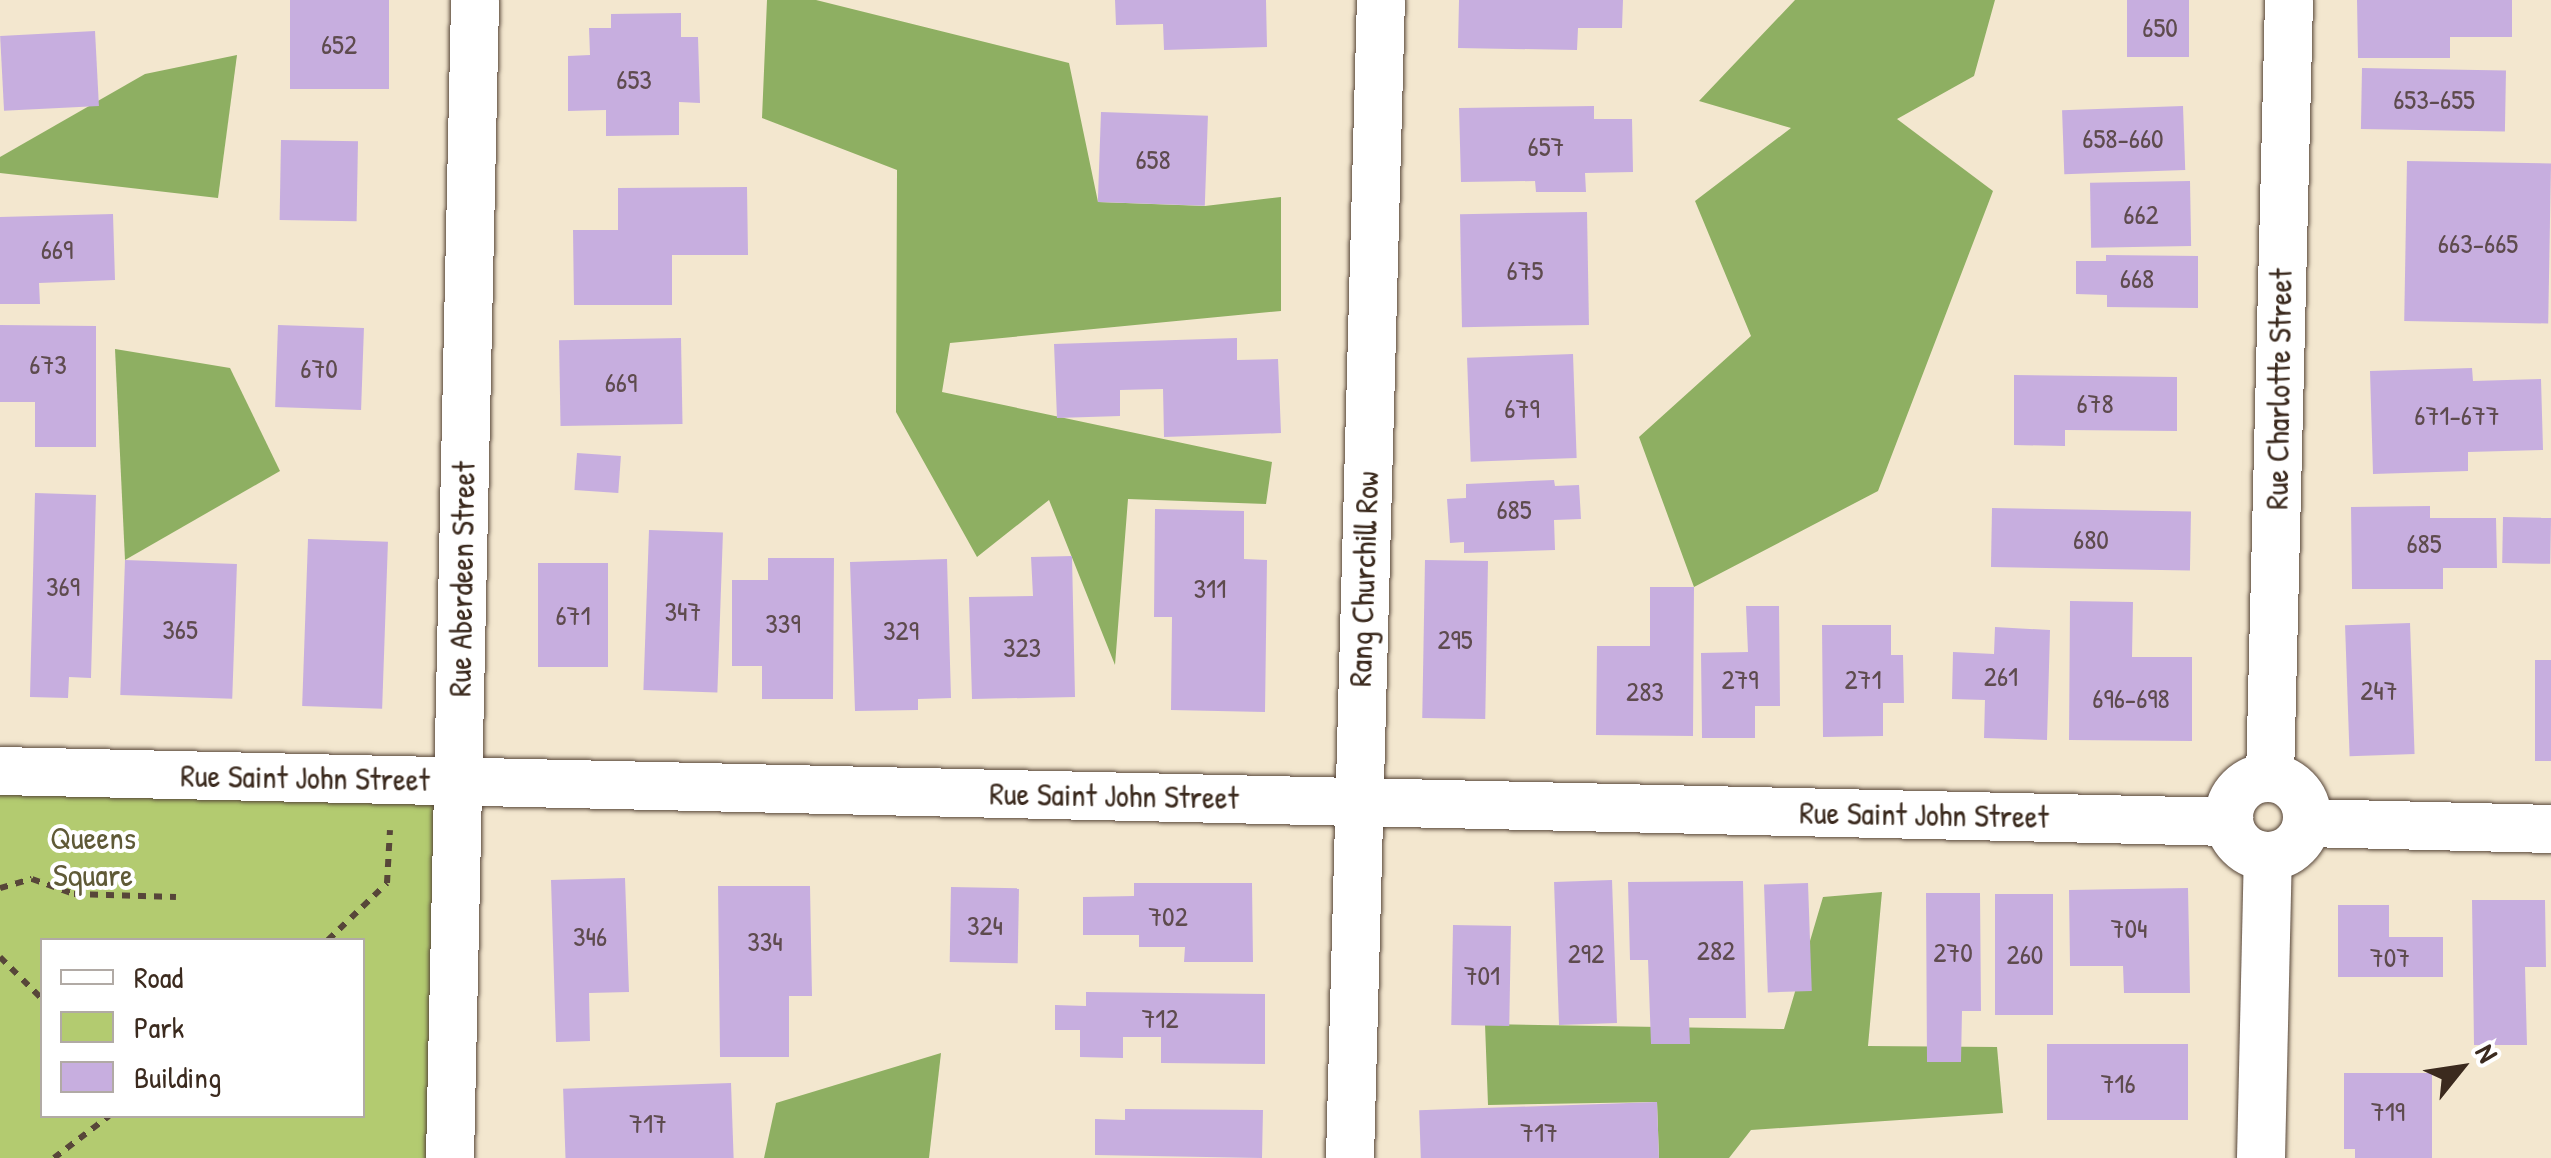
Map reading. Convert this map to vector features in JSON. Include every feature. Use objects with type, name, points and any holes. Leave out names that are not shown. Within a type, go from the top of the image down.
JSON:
[{"type":"street","name":"Rue Aberdeen Street","points":[[450,1158],[475,0]]},
{"type":"street","name":"Rang Churchill Row","points":[[1350,1158],[1381,0]]},
{"type":"street","name":"Rue Charlotte Street","points":[[2270,778],[2288,0]]},
{"type":"street","name":"Rue Saint John Street","points":[[0,771],[2229,822]]},
{"type":"street","points":[[2270,778],[2294,788],[2307,824],[2294,846],[2268,856],[2238,843],[2229,822],[2235,794],[2270,778]]},
{"type":"street","points":[[2307,824],[2551,829]]},
{"type":"street","points":[[2261,1158],[2268,856]]},
{"type":"path","points":[[330,938],[387,883],[390,830]]},
{"type":"path","points":[[0,888],[32,880],[74,894],[176,897]]},
{"type":"path","points":[[0,958],[40,997]]},
{"type":"path","points":[[54,1158],[105,1118]]},
{"type":"green space","points":[[767,0],[816,0],[1069,63],[1098,202],[1205,206],[1281,197],[1281,311],[950,343],[942,392],[1272,462],[1266,504],[1128,499],[1115,665],[1049,500],[977,557],[896,412],[897,170],[762,118]]},
{"type":"green space","points":[[1795,0],[1995,0],[1974,76],[1897,119],[1993,191],[1878,491],[1694,587],[1639,437],[1751,336],[1695,201],[1791,128],[1699,101]]},
{"type":"green space","points":[[237,55],[218,198],[0,173],[0,157],[145,74]]},
{"type":"green space","points":[[115,349],[230,368],[280,471],[125,560]]},
{"type":"green space","name":"Queens Square","points":[[0,771],[458,781],[450,1158],[0,1158]]},
{"type":"green space","points":[[1882,892],[1868,1046],[1997,1047],[2003,1113],[1751,1130],[1729,1158],[1659,1158],[1657,1102],[1488,1105],[1485,1024],[1784,1029],[1823,897]]},
{"type":"green space","points":[[941,1053],[929,1158],[764,1158],[776,1103]]},
{"type":"building","points":[[290,0],[389,0],[389,89],[290,89]]},
{"type":"building","points":[[1115,0],[1266,0],[1267,47],[1164,50],[1163,24],[1116,25]]},
{"type":"building","points":[[1459,0],[1623,0],[1622,28],[1578,28],[1577,50],[1458,48]]},
{"type":"building","points":[[2127,0],[2189,0],[2189,57],[2127,57]]},
{"type":"building","points":[[2357,0],[2512,0],[2512,37],[2450,37],[2450,58],[2358,58]]},
{"type":"building","points":[[681,13],[681,37],[698,37],[700,103],[679,102],[679,135],[606,136],[606,110],[568,111],[568,56],[590,55],[589,28],[611,28],[611,14]]},
{"type":"building","points":[[95,31],[99,106],[4,111],[0,36]]},
{"type":"building","points":[[2362,68],[2506,71],[2505,132],[2361,129]]},
{"type":"building","points":[[1594,106],[1594,119],[1632,119],[1633,172],[1585,173],[1586,192],[1536,192],[1535,181],[1461,182],[1459,108]]},
{"type":"building","points":[[2183,106],[2185,170],[2064,174],[2062,110]]},
{"type":"building","points":[[1101,112],[1208,116],[1205,206],[1098,202]]},
{"type":"building","points":[[281,140],[358,141],[357,221],[280,220]]},
{"type":"building","points":[[2407,161],[2551,164],[2548,323],[2404,321]]},
{"type":"building","points":[[2190,181],[2191,246],[2091,248],[2090,183]]},
{"type":"building","points":[[747,187],[748,255],[672,255],[672,305],[574,305],[573,230],[618,230],[618,188]]},
{"type":"building","points":[[1587,212],[1589,325],[1462,327],[1460,214]]},
{"type":"building","points":[[113,214],[115,280],[39,283],[40,304],[0,304],[0,217]]},
{"type":"building","points":[[2106,255],[2198,256],[2198,308],[2107,307],[2107,295],[2076,294],[2076,261],[2106,261]]},
{"type":"building","points":[[0,325],[96,326],[96,447],[35,447],[35,402],[0,402]]},
{"type":"building","points":[[278,325],[364,328],[361,410],[275,407]]},
{"type":"building","points":[[681,338],[683,424],[561,426],[559,340]]},
{"type":"building","points":[[1237,338],[1237,360],[1278,359],[1281,433],[1164,437],[1163,389],[1120,390],[1120,416],[1057,418],[1054,344]]},
{"type":"building","points":[[1573,354],[1577,458],[1471,462],[1467,358]]},
{"type":"building","points":[[2472,368],[2473,381],[2541,379],[2543,450],[2468,452],[2468,471],[2373,474],[2370,371]]},
{"type":"building","points":[[2014,375],[2177,377],[2177,431],[2065,430],[2065,446],[2014,445]]},
{"type":"building","points":[[577,453],[621,456],[618,493],[574,490]]},
{"type":"building","points":[[1554,480],[1555,486],[1579,485],[1581,519],[1554,520],[1555,550],[1464,553],[1464,542],[1450,543],[1447,499],[1466,498],[1466,484]]},
{"type":"building","points":[[35,493],[96,495],[91,678],[69,677],[68,698],[30,697]]},
{"type":"building","points":[[2430,506],[2430,518],[2496,518],[2497,568],[2443,568],[2443,589],[2352,589],[2351,507]]},
{"type":"building","points":[[1992,508],[2191,511],[2190,570],[1991,567]]},
{"type":"building","points":[[1155,509],[1244,511],[1244,559],[1267,560],[1265,712],[1171,710],[1172,617],[1154,617]]},
{"type":"building","points":[[2503,517],[2551,518],[2550,564],[2502,563]]},
{"type":"building","points":[[649,530],[723,533],[717,692],[643,690]]},
{"type":"building","points":[[308,539],[388,542],[382,709],[302,706]]},
{"type":"building","points":[[1072,556],[1075,697],[972,699],[969,597],[1033,596],[1031,557]]},
{"type":"building","points":[[768,558],[834,558],[833,699],[762,699],[762,666],[732,666],[732,580],[768,580]]},
{"type":"building","points":[[947,559],[951,698],[918,699],[918,710],[855,711],[850,562]]},
{"type":"building","points":[[125,560],[237,564],[232,699],[120,695]]},
{"type":"building","points":[[1425,560],[1488,561],[1485,719],[1422,718]]},
{"type":"building","points":[[538,563],[608,563],[608,667],[538,667]]},
{"type":"building","points":[[1650,587],[1694,587],[1693,736],[1596,735],[1597,646],[1650,646]]},
{"type":"building","points":[[2070,601],[2133,602],[2132,657],[2192,657],[2192,741],[2069,740]]},
{"type":"building","points":[[1746,606],[1779,606],[1780,706],[1755,706],[1755,738],[1702,738],[1701,653],[1748,652]]},
{"type":"building","points":[[2410,623],[2415,754],[2350,756],[2345,625]]},
{"type":"building","points":[[1822,625],[1891,625],[1891,655],[1903,655],[1904,703],[1883,703],[1883,736],[1823,737]]},
{"type":"building","points":[[1995,627],[2050,630],[2047,740],[1984,738],[1985,700],[1952,699],[1953,652],[1994,654]]},
{"type":"building","points":[[2535,660],[2551,660],[2551,761],[2535,761]]},
{"type":"building","points":[[625,878],[629,992],[589,993],[590,1041],[556,1042],[551,880]]},
{"type":"building","points":[[1612,880],[1617,1023],[1559,1025],[1554,882]]},
{"type":"building","points":[[1743,881],[1746,1018],[1689,1018],[1690,1044],[1651,1044],[1648,960],[1630,960],[1628,882]]},
{"type":"building","points":[[1134,883],[1252,883],[1253,962],[1184,962],[1185,947],[1139,947],[1139,935],[1083,935],[1083,897],[1134,896]]},
{"type":"building","points":[[1808,883],[1812,991],[1768,992],[1764,885]]},
{"type":"building","points":[[718,886],[810,886],[812,996],[789,996],[789,1057],[720,1057]]},
{"type":"building","points":[[951,887],[1019,888],[1018,963],[950,962]]},
{"type":"building","points":[[2188,888],[2190,993],[2124,993],[2123,966],[2070,966],[2069,890]]},
{"type":"building","points":[[1926,893],[1980,893],[1981,1011],[1962,1011],[1961,1062],[1927,1062]]},
{"type":"building","points":[[1995,894],[2053,894],[2053,1015],[1995,1015]]},
{"type":"building","points":[[2472,900],[2545,900],[2546,967],[2525,967],[2527,1045],[2474,1045]]},
{"type":"building","points":[[2338,905],[2389,905],[2389,937],[2443,937],[2443,977],[2338,977]]},
{"type":"building","points":[[1453,925],[1511,926],[1509,1026],[1451,1025]]},
{"type":"building","points":[[1086,992],[1265,994],[1265,1064],[1161,1063],[1161,1037],[1123,1037],[1123,1058],[1080,1057],[1080,1030],[1055,1030],[1055,1005],[1086,1006]]},
{"type":"building","points":[[2047,1044],[2188,1044],[2188,1120],[2047,1120]]},
{"type":"building","points":[[2344,1073],[2432,1073],[2432,1158],[2355,1158],[2355,1149],[2344,1149]]},
{"type":"building","points":[[731,1083],[734,1158],[566,1158],[563,1089]]},
{"type":"building","points":[[1657,1102],[1659,1158],[1421,1158],[1419,1110]]},
{"type":"building","points":[[1125,1109],[1263,1110],[1262,1158],[1095,1155],[1095,1119],[1125,1120]]}]
